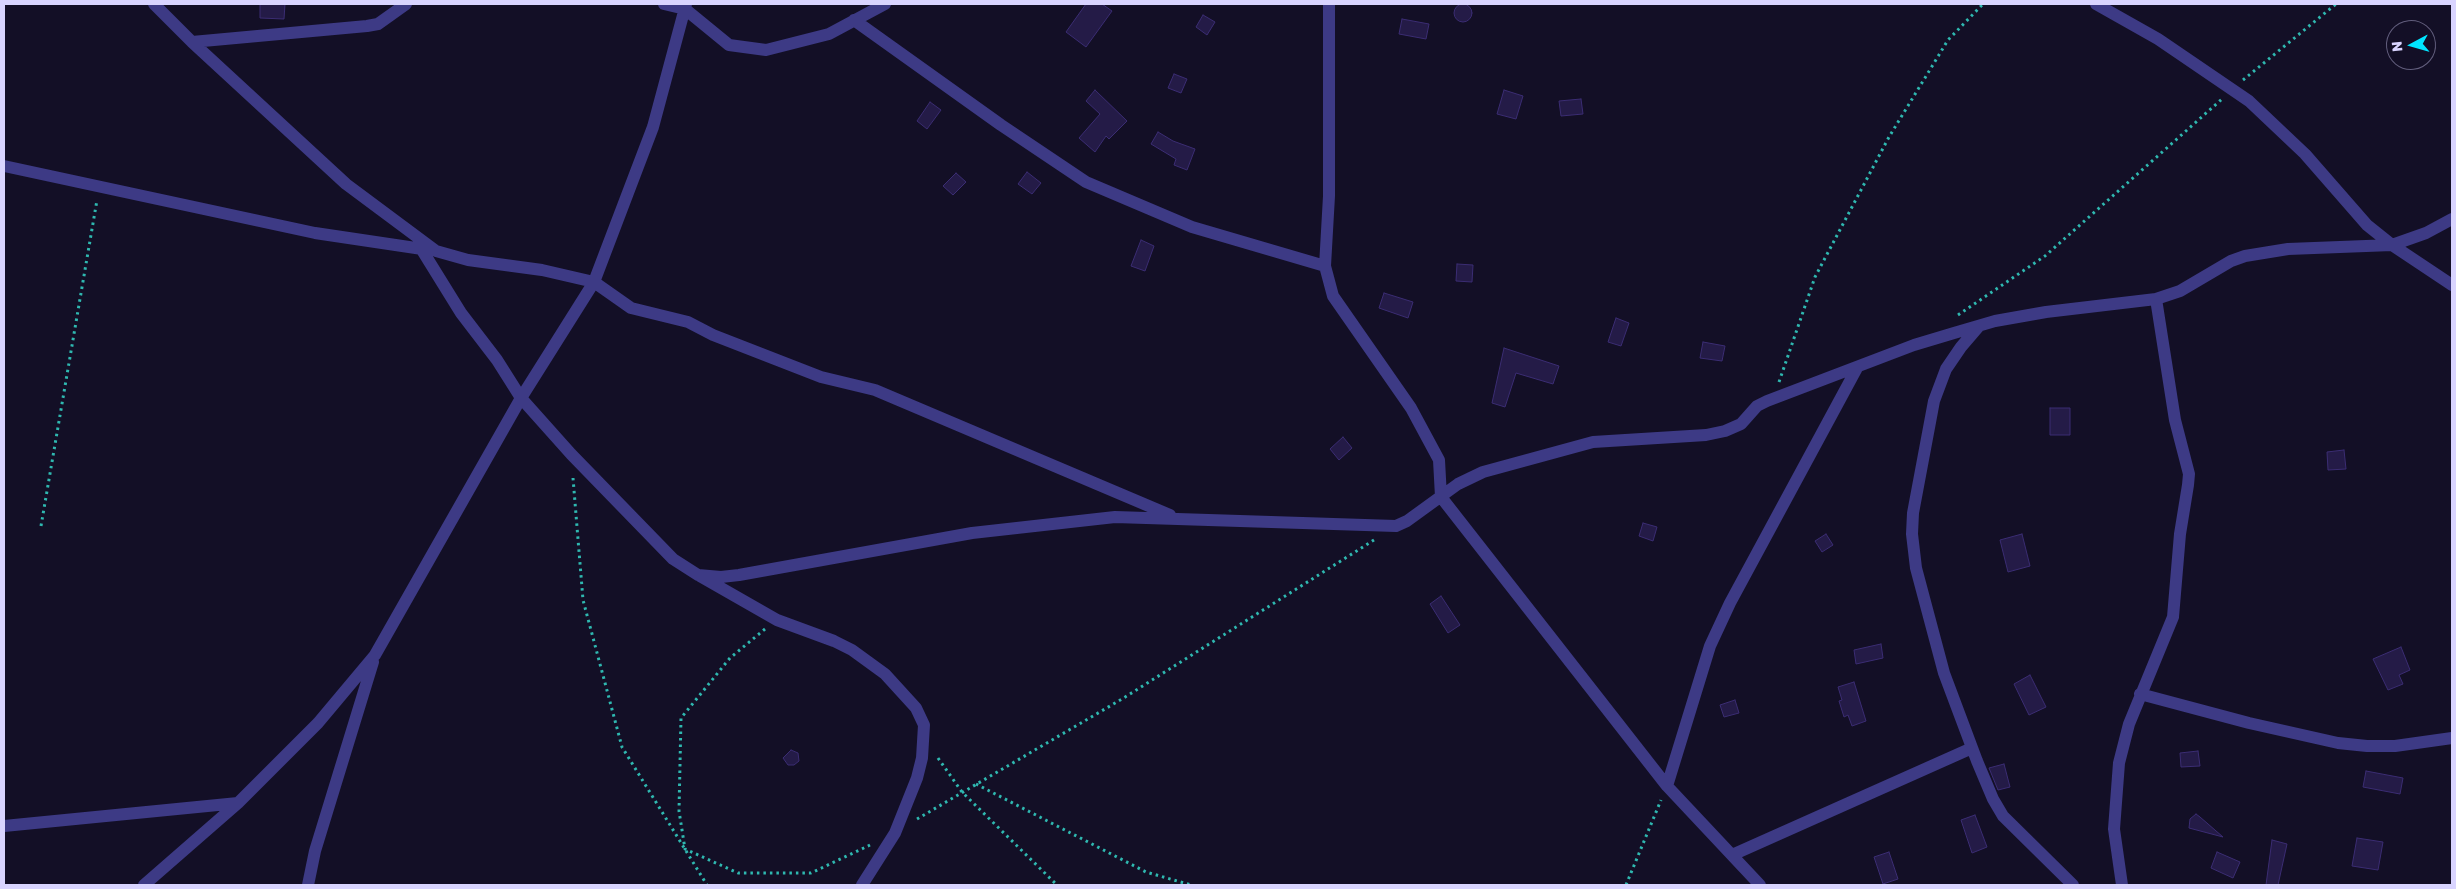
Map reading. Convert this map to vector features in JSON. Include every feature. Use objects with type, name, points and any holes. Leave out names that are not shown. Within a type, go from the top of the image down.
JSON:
[{"type":"street","points":[[154,4],[192,42],[346,184],[436,251]]},
{"type":"street","points":[[192,42],[367,26],[378,24],[406,4]]},
{"type":"street","points":[[664,4],[686,6],[729,45],[766,50],[828,34],[885,4]]},
{"type":"street","points":[[1330,4],[1326,266],[1333,296],[1411,408],[1439,460],[1441,497],[1667,786],[1760,885]]},
{"type":"street","points":[[2096,4],[2158,39],[2232,89],[2272,122],[2305,154],[2367,225],[2392,245],[2452,285]]},
{"type":"street","points":[[144,885],[238,803],[318,723],[375,655],[520,398],[594,282],[653,127],[686,6]]},
{"type":"street","points":[[854,20],[1001,125],[1086,182],[1192,227],[1326,266]]},
{"type":"street","points":[[4,166],[315,233],[436,251],[468,260],[542,270],[594,282],[631,308],[688,322],[713,335],[821,377],[875,390],[1180,519]]},
{"type":"street","points":[[698,575],[739,576],[972,533],[1115,517],[1396,526],[1458,484],[1483,472],[1593,442],[1706,435],[1725,432],[1741,424],[1757,406],[1773,399],[1914,345],[1979,326],[2046,312],[2156,299],[2180,291],[2231,261],[2245,256],[2288,250],[2392,245],[2426,233],[2452,219]]},
{"type":"street","points":[[422,250],[461,313],[497,360],[520,398],[557,436],[570,454],[665,552],[698,575],[777,620],[834,641],[852,650],[885,674],[916,708],[924,725],[922,758],[917,778],[895,833],[862,885]]},
{"type":"street","points":[[2122,885],[2114,830],[2116,782],[2124,740],[2140,694],[2174,617],[2178,556],[2189,474],[2175,420],[2156,299]]},
{"type":"street","points":[[1979,326],[1960,347],[1946,369],[1934,401],[1923,453],[1912,534],[1916,568],[1944,673],[1993,799],[2003,816],[2073,885]]},
{"type":"street","points":[[1667,786],[1710,646],[1730,603],[1857,368]]},
{"type":"street","points":[[308,885],[315,851],[375,655]]},
{"type":"street","points":[[2140,694],[2249,723],[2338,743],[2366,746],[2395,746],[2452,738]]},
{"type":"street","points":[[1732,854],[1972,748]]},
{"type":"street","points":[[4,826],[238,803]]},
{"type":"path","points":[[1773,399],[1815,277],[1889,137],[1948,40],[1982,4]]},
{"type":"path","points":[[1955,317],[2045,256],[2232,89],[2336,4]]},
{"type":"path","points":[[41,526],[100,187]]},
{"type":"path","points":[[570,454],[583,600],[622,747],[707,885]]},
{"type":"path","points":[[685,849],[738,873],[811,872],[895,833],[1122,699],[1396,526]]},
{"type":"path","points":[[685,849],[679,812],[682,718],[730,658],[777,620]]},
{"type":"path","points":[[935,753],[939,762],[962,792],[1057,885]]},
{"type":"path","points":[[976,784],[1146,872],[1191,885]]},
{"type":"path","points":[[1626,885],[1667,786]]},
{"type":"building","points":[[260,4],[285,4],[284,19],[260,18]]},
{"type":"building","points":[[1086,4],[1102,4],[1112,11],[1086,47],[1066,32]]},
{"type":"building","points":[[1463,4],[1469,7],[1472,13],[1469,19],[1463,22],[1457,19],[1454,13],[1457,7]]},
{"type":"building","points":[[1203,15],[1215,22],[1207,35],[1196,27]]},
{"type":"building","points":[[1402,19],[1429,24],[1426,39],[1399,34]]},
{"type":"building","points":[[1174,74],[1187,79],[1181,93],[1168,88]]},
{"type":"building","points":[[1095,90],[1127,121],[1109,139],[1106,136],[1095,152],[1079,138],[1100,114],[1086,101]]},
{"type":"building","points":[[1504,90],[1523,96],[1516,119],[1497,114]]},
{"type":"building","points":[[1581,99],[1583,114],[1561,116],[1559,101]]},
{"type":"building","points":[[930,102],[941,110],[927,129],[917,121]]},
{"type":"building","points":[[1158,132],[1173,141],[1195,149],[1187,170],[1174,165],[1176,159],[1151,144]]},
{"type":"building","points":[[1027,172],[1041,183],[1032,194],[1018,184]]},
{"type":"building","points":[[956,173],[966,182],[953,195],[943,186]]},
{"type":"building","points":[[1141,240],[1154,246],[1145,271],[1131,266]]},
{"type":"building","points":[[1457,264],[1473,265],[1472,282],[1456,281]]},
{"type":"building","points":[[1384,293],[1413,302],[1408,318],[1379,308]]},
{"type":"building","points":[[1616,318],[1629,323],[1621,346],[1608,342]]},
{"type":"building","points":[[1703,342],[1725,346],[1722,361],[1700,358]]},
{"type":"building","points":[[1504,348],[1559,366],[1553,384],[1516,373],[1505,407],[1492,403]]},
{"type":"building","points":[[2050,408],[2070,408],[2070,435],[2050,435]]},
{"type":"building","points":[[1343,437],[1352,448],[1339,460],[1330,449]]},
{"type":"building","points":[[2344,450],[2346,469],[2328,470],[2327,452]]},
{"type":"building","points":[[1643,523],[1657,527],[1653,541],[1639,536]]},
{"type":"building","points":[[1826,534],[1833,545],[1822,552],[1815,541]]},
{"type":"building","points":[[2022,534],[2030,566],[2008,572],[2000,540]]},
{"type":"building","points":[[1441,596],[1460,625],[1448,633],[1430,604]]},
{"type":"building","points":[[1881,644],[1883,658],[1856,664],[1854,650]]},
{"type":"building","points":[[2401,647],[2410,670],[2399,675],[2403,684],[2388,690],[2373,659]]},
{"type":"building","points":[[2030,675],[2046,707],[2029,715],[2014,684]]},
{"type":"building","points":[[1854,682],[1866,721],[1852,726],[1848,715],[1844,717],[1839,701],[1842,700],[1838,687]]},
{"type":"building","points":[[1735,700],[1739,713],[1724,717],[1720,705]]},
{"type":"building","points":[[791,750],[798,753],[799,761],[794,765],[788,765],[783,758]]},
{"type":"building","points":[[2198,751],[2200,766],[2181,767],[2180,753]]},
{"type":"building","points":[[2004,764],[2010,787],[1998,790],[1989,768]]},
{"type":"building","points":[[2366,771],[2403,778],[2400,794],[2363,787]]},
{"type":"building","points":[[2196,814],[2223,837],[2189,828],[2190,819]]},
{"type":"building","points":[[1975,815],[1987,847],[1972,853],[1961,820]]},
{"type":"building","points":[[2357,838],[2383,842],[2378,870],[2352,866]]},
{"type":"building","points":[[2272,840],[2287,844],[2278,885],[2266,885]]},
{"type":"building","points":[[1889,852],[1898,879],[1883,884],[1874,857]]},
{"type":"building","points":[[2217,852],[2240,862],[2233,878],[2211,868]]}]
